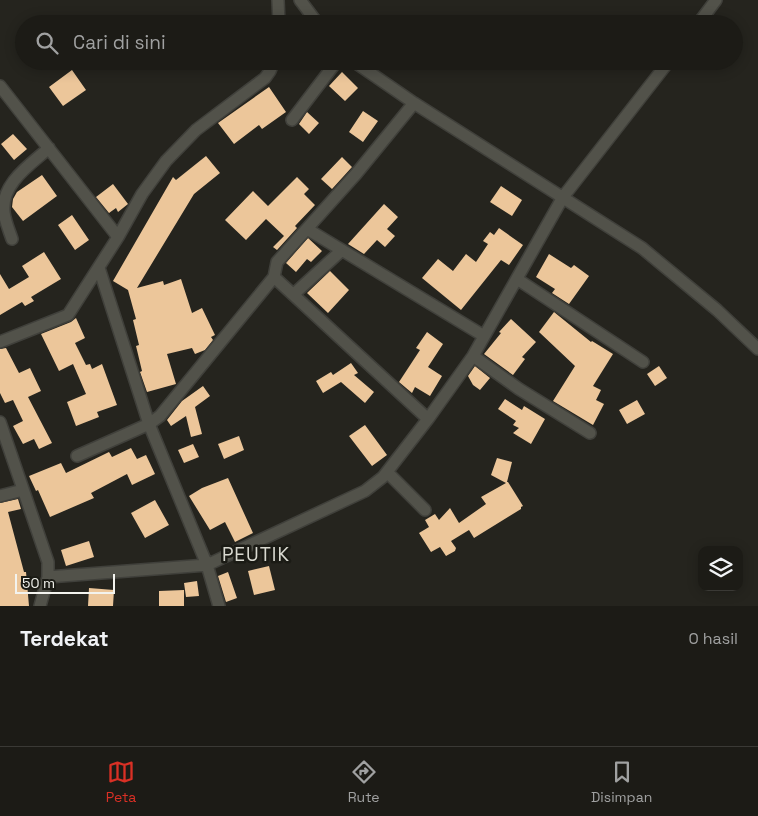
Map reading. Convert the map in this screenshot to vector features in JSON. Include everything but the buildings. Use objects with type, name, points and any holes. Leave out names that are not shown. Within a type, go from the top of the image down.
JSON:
[{"type":"street","points":[[278,0],[278,15]]},
{"type":"street","points":[[300,0],[311,15]]},
{"type":"street","points":[[705,15],[716,0]]},
{"type":"street","points":[[0,342],[68,315],[118,237],[142,194],[166,161],[196,130],[265,78],[269,70]]},
{"type":"street","points":[[292,120],[329,70]]},
{"type":"street","points":[[366,70],[414,103],[642,248],[717,310],[758,349]]},
{"type":"street","points":[[48,577],[207,565],[365,491],[379,481],[428,419],[473,356],[563,197],[662,70]]},
{"type":"street","points":[[0,86],[118,237]]},
{"type":"street","points":[[77,456],[149,424],[160,416],[274,277],[277,262],[356,174],[414,103]]},
{"type":"street","points":[[12,238],[4,214],[4,206],[9,190],[15,179],[49,148]]},
{"type":"street","points":[[0,180],[9,190]]},
{"type":"street","points":[[307,229],[484,336]]},
{"type":"street","points":[[294,294],[342,250]]},
{"type":"street","points":[[99,268],[149,424],[207,565],[219,606]]},
{"type":"street","points":[[274,277],[428,419]]},
{"type":"street","points":[[517,279],[643,362]]},
{"type":"street","points":[[473,356],[519,389],[590,433]]},
{"type":"street","points":[[0,422],[48,562],[48,577],[40,606]]},
{"type":"street","points":[[387,472],[425,510]]},
{"type":"street","points":[[0,496],[23,490]]},
{"type":"district","name":"PEUTIK","points":[[256,554]]}]
